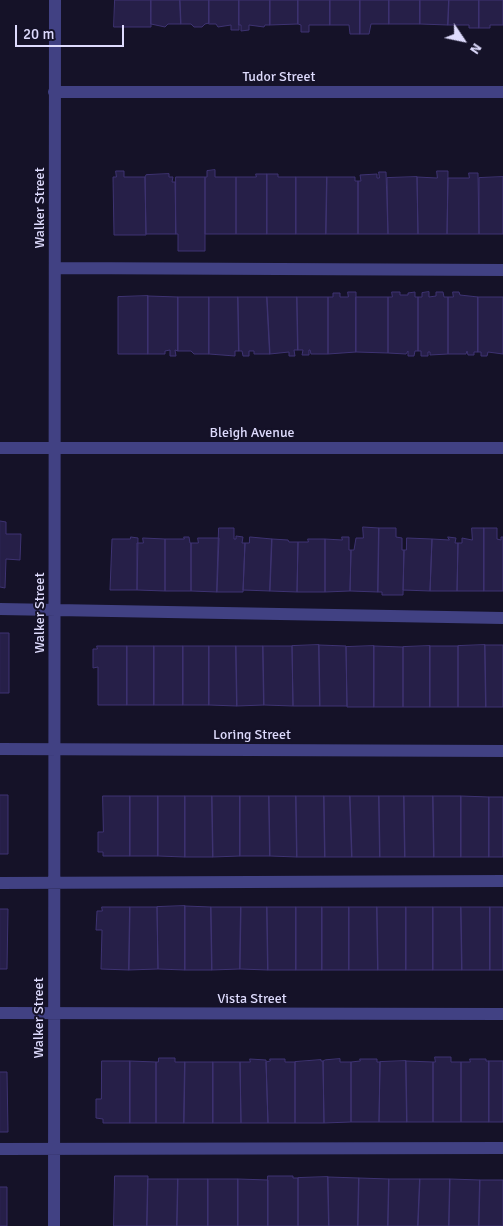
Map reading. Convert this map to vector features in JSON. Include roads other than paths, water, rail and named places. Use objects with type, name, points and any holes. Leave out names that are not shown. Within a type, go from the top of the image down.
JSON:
[{"type":"street","name":"Walker Street","points":[[54,1226],[55,0]]},
{"type":"street","name":"Tudor Street","points":[[54,92],[503,92]]},
{"type":"street","points":[[55,268],[503,270]]},
{"type":"street","name":"Bleigh Avenue","points":[[0,448],[503,448]]},
{"type":"street","points":[[0,609],[503,618]]},
{"type":"street","name":"Loring Street","points":[[0,749],[503,750]]},
{"type":"street","points":[[0,883],[503,881]]},
{"type":"street","name":"Vista Street","points":[[0,1013],[503,1014]]},
{"type":"street","points":[[0,1149],[503,1148]]}]
